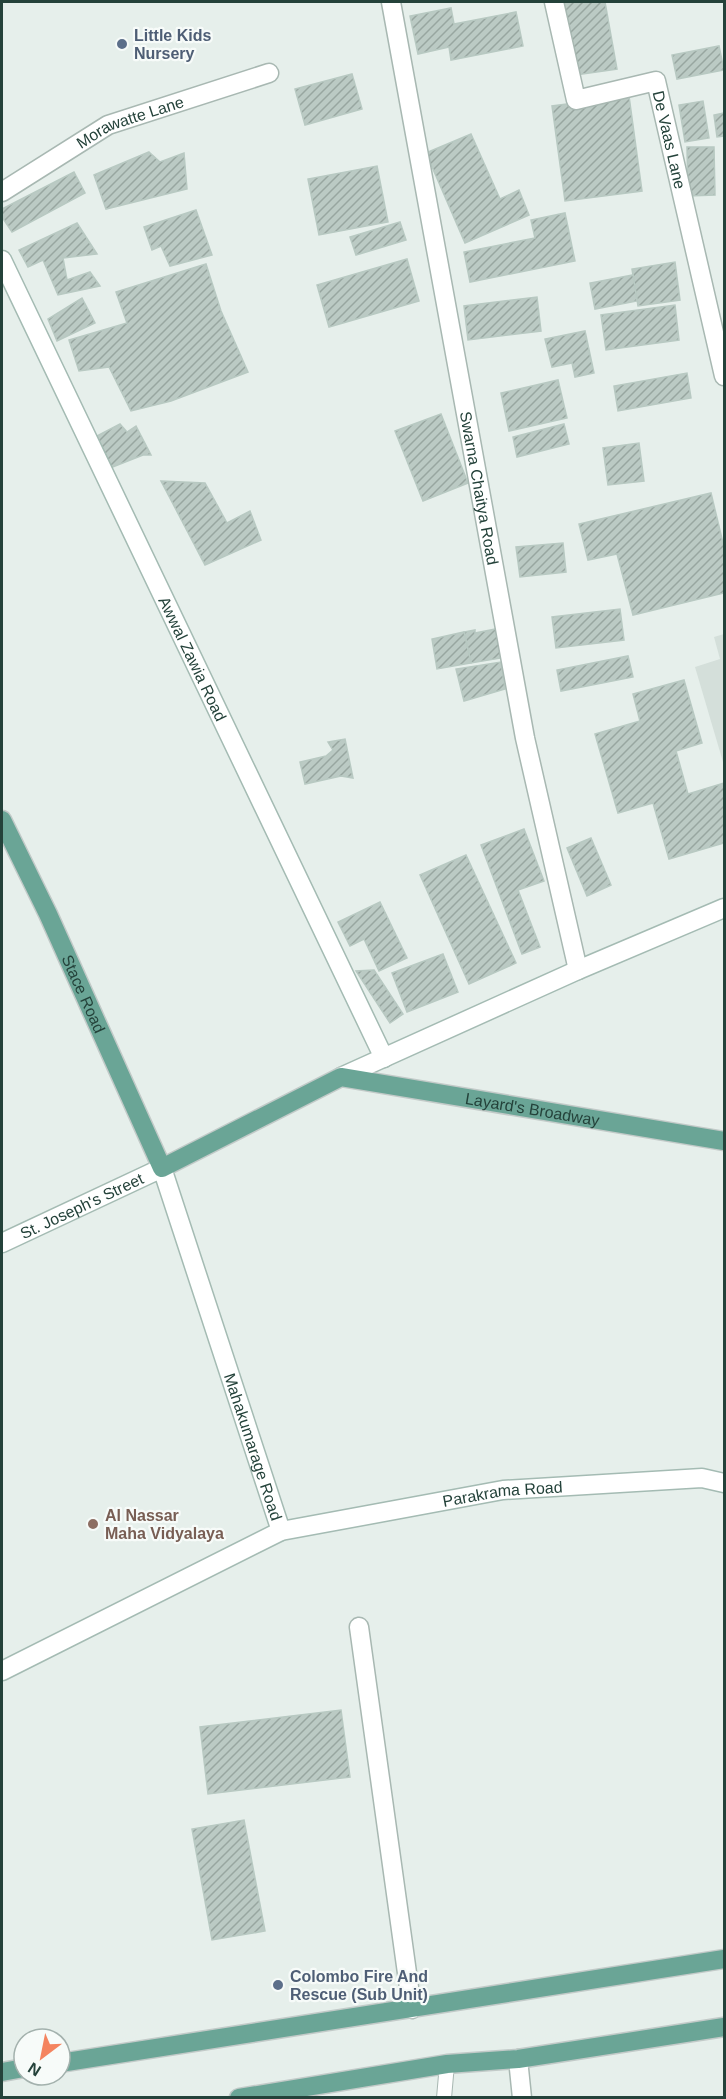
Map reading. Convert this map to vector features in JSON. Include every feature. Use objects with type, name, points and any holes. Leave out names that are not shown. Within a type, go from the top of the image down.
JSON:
[{"type":"main road","name":"Stace Road","points":[[2,820],[48,914],[162,1168]]},
{"type":"main road","points":[[162,1168],[341,1077]]},
{"type":"main road","name":"Layard's Broadway","points":[[341,1077],[724,1141]]},
{"type":"main road","points":[[72,2061],[724,1959]]},
{"type":"main road","points":[[239,2097],[278,2095],[447,2064],[518,2059],[724,2027]]},
{"type":"street","name":"Swarna Chaitya Road","points":[[391,2],[525,738],[578,970]]},
{"type":"street","name":"De Vaas Lane","points":[[554,2],[576,100],[657,81],[724,376]]},
{"type":"street","name":"Morawatte Lane","points":[[2,192],[108,125],[269,73]]},
{"type":"street","name":"Awwal Zawia Road","points":[[2,260],[384,1058]]},
{"type":"street","points":[[341,1077],[578,970],[724,908]]},
{"type":"street","name":"St. Joseph's Street","points":[[2,1243],[162,1168]]},
{"type":"street","name":"Mahakumarage Road","points":[[2,1671],[281,1531],[162,1168]]},
{"type":"street","name":"Parakrama Road","points":[[281,1531],[503,1490],[702,1478],[724,1483]]},
{"type":"street","points":[[359,1627],[412,2009]]},
{"type":"street","points":[[518,2059],[522,2097]]},
{"type":"lane","points":[[444,2097],[447,2064]]},
{"type":"shaded area","points":[[724,634],[723,762],[695,667],[720,659],[714,637]]},
{"type":"building","points":[[564,2],[605,2],[617,69],[576,75]]},
{"type":"building","points":[[451,8],[454,24],[516,12],[523,46],[451,60],[449,47],[418,54],[410,16]]},
{"type":"building","points":[[719,46],[724,70],[677,79],[672,55]]},
{"type":"building","points":[[352,74],[362,109],[305,125],[295,89]]},
{"type":"building","points":[[629,96],[642,191],[565,201],[552,106]]},
{"type":"building","points":[[703,101],[709,138],[685,142],[679,105]]},
{"type":"building","points":[[724,113],[724,136],[717,137],[714,115]]},
{"type":"building","points":[[471,134],[500,199],[519,190],[529,215],[465,243],[426,153]]},
{"type":"building","points":[[687,147],[714,147],[715,195],[688,196]]},
{"type":"building","points":[[149,152],[160,162],[184,153],[187,189],[106,209],[94,175]]},
{"type":"building","points":[[377,166],[388,222],[319,235],[308,179]]},
{"type":"building","points":[[74,172],[85,193],[12,232],[2,217],[2,209]]},
{"type":"building","points":[[196,210],[212,255],[170,266],[161,246],[152,250],[144,227]]},
{"type":"building","points":[[565,213],[575,261],[470,282],[464,252],[535,238],[531,220]]},
{"type":"building","points":[[400,222],[406,240],[356,255],[350,237]]},
{"type":"building","points":[[77,223],[97,254],[63,258],[67,280],[90,272],[100,286],[58,295],[43,260],[28,267],[19,250]]},
{"type":"building","points":[[407,259],[419,301],[329,327],[317,285]]},
{"type":"building","points":[[675,262],[680,300],[638,306],[632,269]]},
{"type":"building","points":[[206,264],[221,311],[248,372],[171,401],[131,411],[109,367],[79,371],[69,340],[127,323],[116,292]]},
{"type":"building","points":[[633,275],[637,301],[595,309],[590,283]]},
{"type":"building","points":[[537,297],[541,331],[468,340],[464,306]]},
{"type":"building","points":[[82,298],[95,323],[57,341],[48,319]]},
{"type":"building","points":[[675,305],[679,340],[606,350],[601,315]]},
{"type":"building","points":[[585,331],[594,373],[575,377],[572,363],[552,367],[545,339]]},
{"type":"building","points":[[687,373],[691,398],[618,411],[614,386]]},
{"type":"building","points":[[558,380],[567,418],[509,431],[501,393]]},
{"type":"building","points":[[441,414],[468,483],[423,501],[395,431]]},
{"type":"building","points":[[120,424],[127,432],[136,426],[151,455],[143,455],[110,468],[93,438]]},
{"type":"building","points":[[564,424],[569,444],[517,457],[513,437]]},
{"type":"building","points":[[639,443],[644,481],[608,485],[603,448]]},
{"type":"building","points":[[161,481],[205,483],[227,523],[250,511],[261,540],[205,565]]},
{"type":"building","points":[[711,493],[724,547],[724,593],[633,615],[617,554],[588,560],[579,524]]},
{"type":"building","points":[[563,543],[566,572],[520,577],[516,547]]},
{"type":"building","points":[[620,609],[624,640],[556,648],[552,617]]},
{"type":"building","points":[[501,628],[507,657],[471,663],[464,632],[475,630],[475,633]]},
{"type":"building","points":[[464,632],[471,663],[437,669],[432,639]]},
{"type":"building","points":[[628,656],[633,677],[561,691],[557,670]]},
{"type":"building","points":[[501,662],[505,689],[464,701],[456,669]]},
{"type":"building","points":[[684,680],[702,743],[676,751],[688,794],[724,783],[724,843],[669,859],[653,803],[618,813],[595,734],[640,721],[633,694]]},
{"type":"building","points":[[345,739],[353,778],[341,776],[305,784],[300,762],[326,756],[333,750],[328,742]]},
{"type":"building","points":[[524,829],[544,881],[518,890],[540,947],[522,954],[481,845]]},
{"type":"building","points":[[591,838],[611,885],[587,896],[567,848]]},
{"type":"building","points":[[466,855],[516,963],[469,984],[420,875]]},
{"type":"building","points":[[380,902],[407,958],[379,971],[364,939],[350,946],[338,922]]},
{"type":"building","points":[[443,954],[458,992],[407,1012],[392,973]]},
{"type":"building","points":[[374,970],[403,1014],[390,1023],[356,971]]},
{"type":"building","points":[[341,1710],[350,1777],[208,1794],[200,1727]]},
{"type":"building","points":[[244,1820],[265,1931],[212,1940],[192,1829]]},
{"type":"place","name":"Little Kids Nursery","points":[[122,44]]},
{"type":"place","name":"Al Nassar Maha Vidyalaya","points":[[93,1524]]},
{"type":"place","name":"Colombo Fire And Rescue (Sub Unit)","points":[[278,1985]]}]
